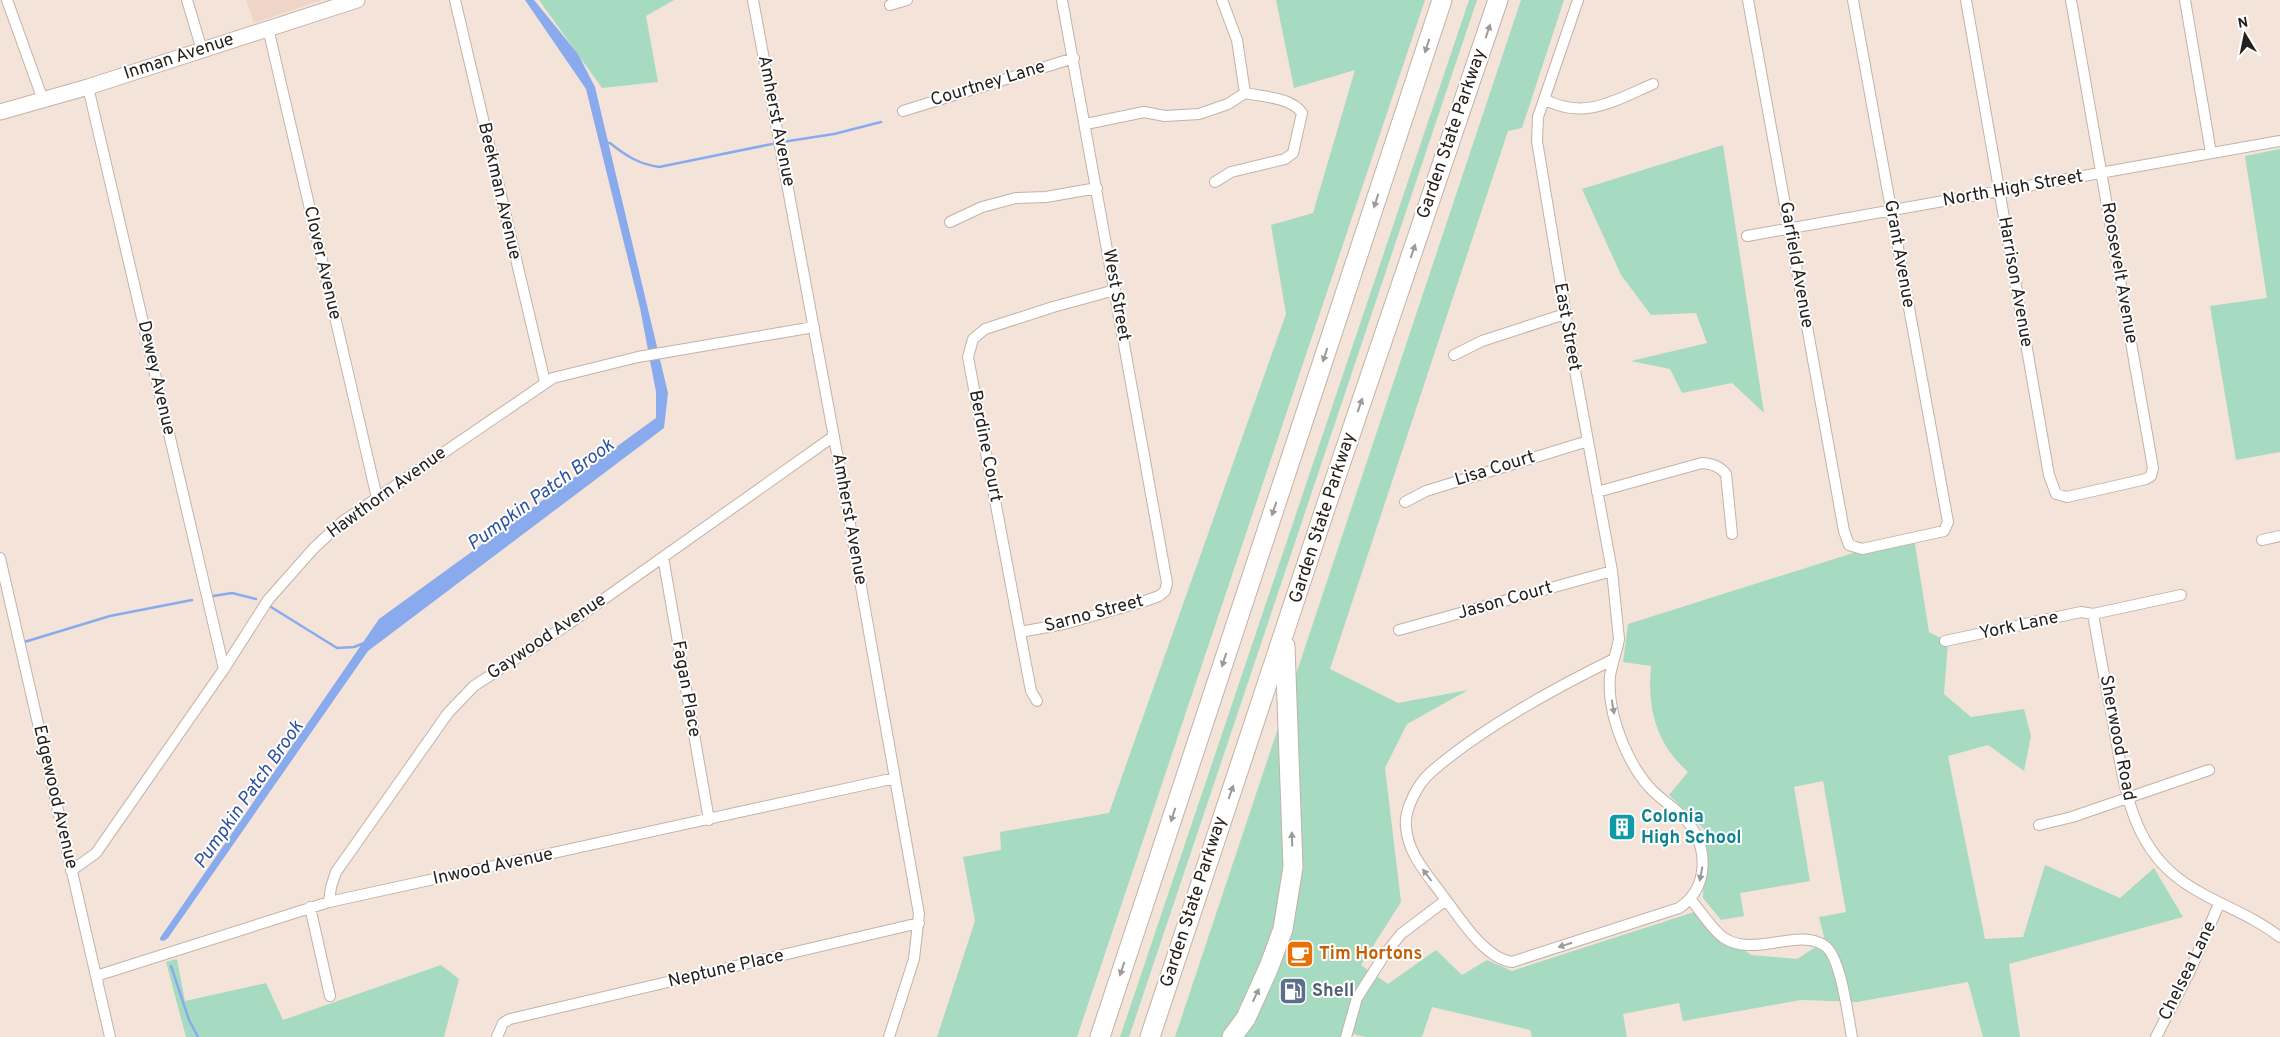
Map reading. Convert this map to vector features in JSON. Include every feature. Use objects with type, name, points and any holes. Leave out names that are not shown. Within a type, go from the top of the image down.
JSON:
[{"type":"highway","points":[[1100,1037],[1442,0]]},
{"type":"highway","name":"Garden State Parkway","points":[[1150,1037],[1335,479],[1498,0]]},
{"type":"highway","points":[[1232,1037],[1246,1018],[1272,960],[1283,929],[1293,867],[1285,634]]},
{"type":"main road","name":"Inman Avenue","points":[[0,112],[202,50],[348,1]]},
{"type":"street","points":[[7,0],[42,100]]},
{"type":"street","points":[[187,0],[202,50]]},
{"type":"street","name":"Beekman Avenue","points":[[455,0],[545,382]]},
{"type":"street","name":"Amherst Avenue","points":[[753,0],[834,436],[919,924],[914,959],[889,1037]]},
{"type":"street","points":[[890,5],[907,0]]},
{"type":"street","name":"West Street","points":[[1062,0],[1167,574],[1165,591]]},
{"type":"street","points":[[1222,0],[1237,40],[1245,93]]},
{"type":"street","name":"East Street","points":[[1578,0],[1538,117],[1537,141],[1565,314],[1612,571],[1619,638],[1610,675],[1613,711],[1624,747],[1648,786],[1687,820],[1697,835],[1703,854],[1702,875],[1692,900]]},
{"type":"street","name":"Garfield Avenue","points":[[1748,0],[1844,531]]},
{"type":"street","name":"Grant Avenue","points":[[1844,531],[1849,545],[1862,548],[1944,530],[1948,522],[1853,0]]},
{"type":"street","name":"Harrison Avenue","points":[[1966,0],[2049,475],[2056,494],[2067,497],[2146,479],[2153,472],[2152,457]]},
{"type":"street","name":"Roosevelt Avenue","points":[[2071,0],[2152,457]]},
{"type":"street","points":[[2185,0],[2211,154]]},
{"type":"street","name":"Clover Avenue","points":[[268,28],[377,498]]},
{"type":"street","name":"Courtney Lane","points":[[903,111],[1074,58]]},
{"type":"street","points":[[1544,99],[1564,108],[1582,108],[1604,104],[1653,84]]},
{"type":"street","name":"Dewey Avenue","points":[[88,86],[224,670]]},
{"type":"street","points":[[1086,124],[1144,112],[1165,116],[1198,114],[1228,104],[1245,93],[1289,103],[1298,107],[1302,113],[1302,122],[1293,153],[1285,159],[1231,172],[1215,182]]},
{"type":"street","name":"North High Street","points":[[1747,236],[2280,141]]},
{"type":"street","points":[[950,222],[982,206],[1016,198],[1046,196],[1097,188]]},
{"type":"street","name":"Berdine Court","points":[[1037,701],[1031,691],[968,358],[969,348],[973,339],[985,328],[1115,290]]},
{"type":"street","points":[[1454,355],[1482,341],[1565,314]]},
{"type":"street","name":"Hawthorn Avenue","points":[[71,871],[96,853],[224,670],[268,600],[290,572],[342,522],[545,382],[566,374],[638,357],[814,327]]},
{"type":"street","name":"Gaywood Avenue","points":[[329,902],[331,886],[336,872],[448,713],[463,697],[484,678],[570,623],[834,436]]},
{"type":"street","name":"Lisa Court","points":[[1405,502],[1426,491],[1588,441]]},
{"type":"street","points":[[1597,492],[1702,463],[1711,464],[1720,468],[1726,474],[1732,534]]},
{"type":"street","points":[[2262,540],[2280,536]]},
{"type":"street","name":"Fagan Place","points":[[663,557],[709,820]]},
{"type":"street","name":"Edgewood Avenue","points":[[0,558],[110,1037]]},
{"type":"street","name":"Jason Court","points":[[1399,630],[1612,571]]},
{"type":"street","name":"Sarno Street","points":[[1020,632],[1099,615],[1160,596],[1165,591]]},
{"type":"street","name":"York Lane","points":[[1945,641],[2081,612],[2093,614],[2181,595]]},
{"type":"street","name":"Sherwood Road","points":[[2093,614],[2127,798],[2144,841],[2156,857],[2194,890],[2255,921],[2280,938]]},
{"type":"street","points":[[1614,659],[1579,676],[1487,731],[1429,774],[1416,791],[1410,805],[1405,825],[1409,848],[1446,900],[1487,951],[1504,961],[1512,962],[1679,908],[1692,900],[1724,938],[1757,946],[1810,940],[1826,946],[1836,961],[1852,1037]]},
{"type":"street","points":[[2039,825],[2072,817],[2209,770]]},
{"type":"street","name":"Inwood Avenue","points":[[96,976],[329,902],[895,778]]},
{"type":"street","points":[[1346,1037],[1357,998],[1385,954],[1401,934],[1446,900]]},
{"type":"street","name":"Chelsea Lane","points":[[2156,1037],[2189,973],[2219,904]]},
{"type":"street","points":[[310,907],[330,996]]},
{"type":"street","name":"Neptune Place","points":[[497,1037],[503,1023],[534,1014],[919,924]]},
{"type":"shaded area","points":[[246,0],[322,0],[254,23]]},
{"type":"green space","points":[[539,0],[674,0],[646,16],[658,82],[602,88]]},
{"type":"green space","points":[[1276,0],[1425,0],[1077,1037],[937,1037],[975,921],[963,857],[1001,850],[1000,832],[1109,813],[1286,314],[1271,225],[1313,213],[1355,70],[1294,88]]},
{"type":"green space","points":[[1469,0],[1477,0],[1129,1037],[1120,1037]]},
{"type":"green space","points":[[1521,0],[1564,0],[1522,128],[1508,131],[1330,669],[1398,703],[1468,690],[1407,724],[1385,768],[1401,902],[1361,965],[1388,984],[1436,950],[1462,975],[1487,960],[1512,971],[1694,912],[1751,955],[1797,959],[1825,941],[1819,917],[1846,912],[1823,781],[1794,787],[1810,881],[1740,893],[1744,916],[1721,920],[1703,898],[1705,830],[1669,795],[1688,772],[1668,749],[1656,724],[1651,696],[1651,666],[1623,662],[1628,624],[1891,541],[1914,538],[1929,632],[1948,642],[1944,694],[1971,717],[2024,709],[2031,736],[2024,771],[1988,745],[1948,756],[1985,939],[2023,937],[2045,865],[2120,898],[2154,868],[2183,917],[2009,964],[2020,1037],[1983,1037],[1968,982],[1857,1002],[1801,1000],[1683,1021],[1679,1003],[1623,1014],[1627,1037],[1532,1037],[1530,1030],[1432,1007],[1422,1037],[1366,1037],[1349,1033],[1348,1037],[1175,1037]]},
{"type":"green space","points":[[1723,145],[1764,413],[1732,383],[1682,393],[1670,369],[1631,361],[1707,343],[1696,313],[1651,315],[1621,275],[1582,189]]},
{"type":"green space","points":[[2280,149],[2280,452],[2236,460],[2210,306],[2267,298],[2245,156]]},
{"type":"green space","points":[[177,959],[185,1001],[266,983],[283,1020],[441,965],[459,979],[444,1037],[186,1037],[166,962]]},
{"type":"water","points":[[525,0],[534,0],[578,54],[595,87],[668,393],[664,428],[368,651],[168,938],[164,941],[160,940],[379,619],[656,418],[656,392],[640,308],[586,89]]},
{"type":"waterway","points":[[782,142],[834,134],[881,122]]},
{"type":"waterway","points":[[607,143],[610,143],[627,156],[639,162],[659,167],[777,143]]},
{"type":"waterway","points":[[213,596],[232,593],[256,599]]},
{"type":"waterway","points":[[21,643],[110,616],[192,600]]},
{"type":"waterway","points":[[271,607],[337,648],[354,647],[364,643]]},
{"type":"waterway","points":[[171,966],[189,1020],[198,1037]]},
{"type":"place","name":"Colonia High School","points":[[1622,827]]},
{"type":"place","name":"Tim Hortons","points":[[1300,954]]},
{"type":"place","name":"Shell","points":[[1293,991]]},
{"type":"water label","name":"Pumpkin Patch Brook","points":[[541,495]]},
{"type":"water label","name":"Pumpkin Patch Brook","points":[[249,795]]}]
